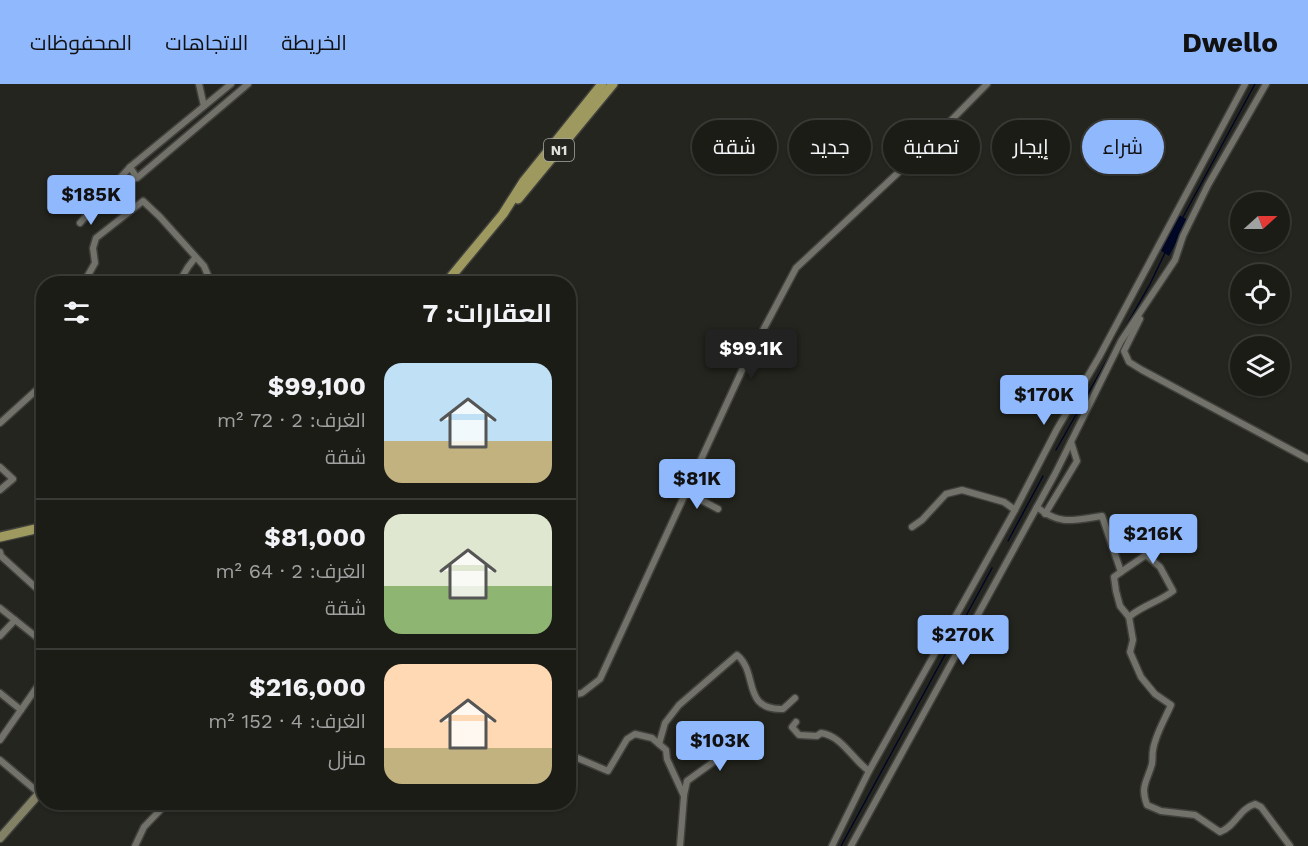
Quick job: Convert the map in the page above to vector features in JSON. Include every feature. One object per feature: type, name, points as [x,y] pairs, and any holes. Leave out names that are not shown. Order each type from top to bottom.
[{"type":"highway","name":"N1","points":[[503,214],[524,181],[602,84]]},
{"type":"highway","name":"N1","points":[[452,276],[503,214],[530,186],[613,84]]},
{"type":"highway","points":[[0,537],[36,529]]},
{"type":"main road","points":[[0,838],[36,797]]},
{"type":"street","points":[[199,84],[204,106]]},
{"type":"street","points":[[80,223],[130,167],[231,84]]},
{"type":"street","points":[[130,167],[137,178],[248,84]]},
{"type":"street","points":[[576,694],[582,693],[600,679],[744,366],[796,268],[916,156],[987,84]]},
{"type":"street","points":[[832,846],[869,771],[1099,357],[1245,84]]},
{"type":"street","points":[[850,846],[1142,311],[1174,260],[1208,185],[1266,84]]},
{"type":"street","points":[[88,276],[95,263],[93,248],[96,238],[143,201],[204,266],[208,276]]},
{"type":"street","points":[[183,276],[195,258]]},
{"type":"street","points":[[1121,351],[1129,362],[1142,370],[1308,459]]},
{"type":"street","points":[[0,423],[36,391]]},
{"type":"street","points":[[1045,514],[1077,461],[1071,441]]},
{"type":"street","points":[[0,467],[13,479],[0,490]]},
{"type":"street","points":[[912,527],[922,520],[946,494],[962,490],[1004,502],[1014,510]]},
{"type":"street","points":[[686,492],[718,509]]},
{"type":"street","points":[[1037,507],[1045,514],[1062,521],[1102,516],[1120,572]]},
{"type":"street","points":[[1179,542],[1159,546],[1114,577],[1120,606],[1129,617],[1133,640],[1130,652],[1141,677],[1155,694],[1171,705],[1156,738],[1153,761],[1143,794],[1148,805],[1161,811],[1195,815],[1220,832],[1235,822],[1243,809],[1256,804],[1262,807],[1290,846]]},
{"type":"street","points":[[0,555],[36,588]]},
{"type":"street","points":[[1129,617],[1140,608],[1162,599],[1173,591],[1160,567],[1146,555]]},
{"type":"street","points":[[0,608],[36,637]]},
{"type":"street","points":[[0,636],[15,620]]},
{"type":"street","points":[[659,744],[665,723],[679,705],[737,655],[744,661],[753,695],[760,704],[770,710],[783,710],[795,698]]},
{"type":"street","points":[[0,740],[36,688]]},
{"type":"street","points":[[0,693],[21,710]]},
{"type":"street","points":[[796,722],[792,727],[799,735],[817,736],[820,733],[832,735],[869,771]]},
{"type":"street","points":[[576,757],[608,771],[627,739],[635,734],[652,738],[666,750],[684,796]]},
{"type":"street","points":[[680,846],[687,781],[744,740]]},
{"type":"street","points":[[0,760],[36,787]]},
{"type":"street","points":[[135,846],[144,826],[160,810]]},
{"type":"water","points":[[1179,215],[1188,220],[1169,256],[1160,250]]},
{"type":"waterway","points":[[1183,217],[1255,84]]},
{"type":"waterway","points":[[1056,450],[1150,284],[1165,253]]},
{"type":"waterway","points":[[1008,541],[1043,476]]},
{"type":"waterway","points":[[841,846],[992,568]]}]
